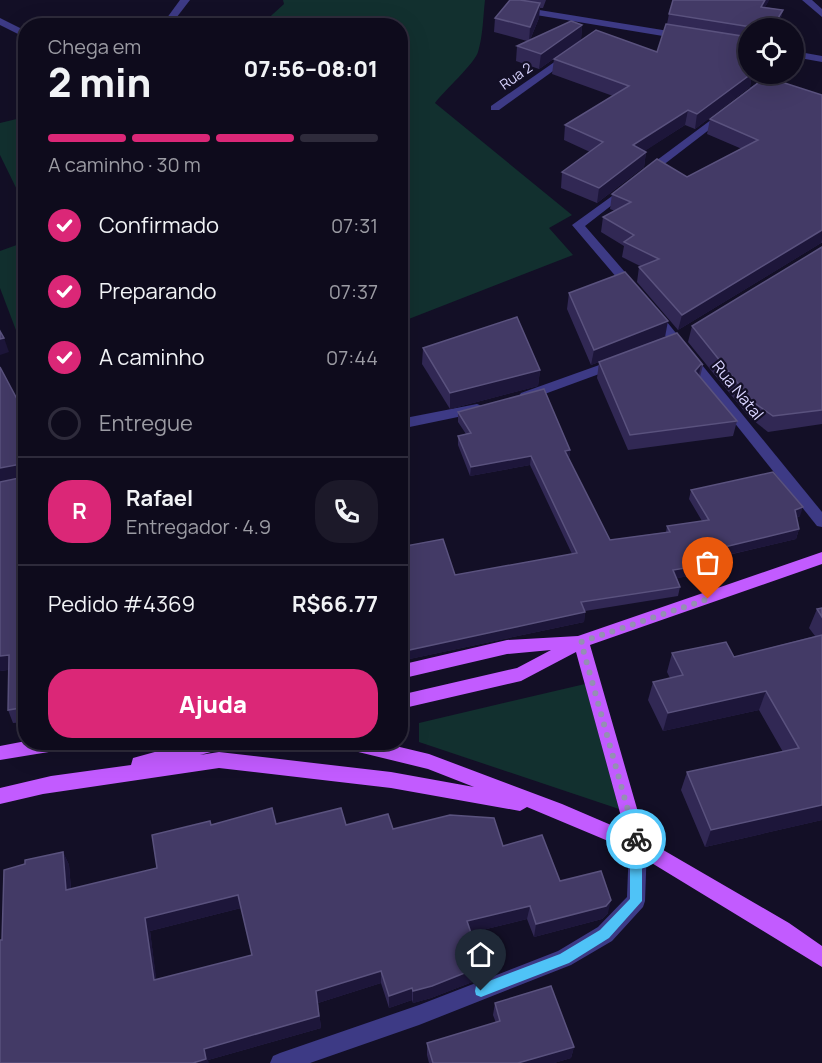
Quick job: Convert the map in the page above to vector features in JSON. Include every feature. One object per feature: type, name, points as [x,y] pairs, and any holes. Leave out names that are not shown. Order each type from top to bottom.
[{"type":"main road","points":[[408,700],[521,674],[581,642],[822,558]]},
{"type":"main road","points":[[408,670],[507,647],[581,642]]},
{"type":"main road","points":[[581,642],[638,845]]},
{"type":"main road","points":[[0,753],[19,750]]},
{"type":"main road","points":[[0,796],[191,750]]},
{"type":"main road","points":[[379,750],[429,762],[556,810],[638,845],[782,930],[822,957]]},
{"type":"main road","points":[[42,786],[219,760],[391,780],[556,810]]},
{"type":"street","points":[[171,18],[185,0]]},
{"type":"street","points":[[807,0],[822,14]]},
{"type":"street","points":[[515,9],[692,38]]},
{"type":"street","points":[[0,21],[18,31]]},
{"type":"street","points":[[594,37],[613,24]]},
{"type":"street","name":"Rua 2","points":[[495,108],[576,50]]},
{"type":"street","points":[[804,58],[822,59]]},
{"type":"street","points":[[748,95],[763,84]]},
{"type":"street","name":"Rua Natal","points":[[730,109],[578,225],[677,340],[822,522]]},
{"type":"street","points":[[514,399],[633,357]]},
{"type":"street","points":[[408,423],[461,414],[493,405]]},
{"type":"street","points":[[280,1063],[419,1015],[564,958],[605,934],[636,901],[638,845]]},
{"type":"green space","points":[[283,0],[485,0],[481,40],[476,57],[435,103],[572,215],[549,228],[573,255],[408,319],[408,18],[269,18],[284,4]]},
{"type":"green space","points":[[18,119],[18,192],[0,155],[0,123]]},
{"type":"green space","points":[[18,245],[18,335],[0,288],[0,251]]},
{"type":"green space","points":[[585,684],[619,809],[419,742],[419,723]]},
{"type":"building","points":[[510,0],[540,3],[530,27],[495,18]]},
{"type":"building","points":[[673,0],[765,0],[761,7],[783,10],[778,18],[738,18],[738,25],[669,14]]},
{"type":"building","points":[[571,21],[582,25],[541,54],[517,46]]},
{"type":"building","points":[[666,24],[738,35],[738,84],[697,114],[688,110],[633,145],[646,152],[599,188],[562,172],[603,142],[565,125],[629,86],[554,59],[596,30],[657,52]]},
{"type":"building","points":[[757,84],[788,84],[822,95],[822,230],[682,315],[639,267],[659,259],[624,242],[634,235],[603,217],[631,202],[612,194],[657,159],[687,177],[758,140],[710,119]]},
{"type":"building","points":[[822,247],[822,410],[773,416],[753,402],[692,326]]},
{"type":"building","points":[[625,272],[668,321],[594,350],[569,293]]},
{"type":"building","points":[[517,317],[540,370],[450,393],[423,348]]},
{"type":"building","points":[[677,333],[703,365],[701,364],[695,371],[737,421],[630,435],[599,362]]},
{"type":"building","points":[[0,367],[18,401],[18,465],[0,468]]},
{"type":"building","points":[[544,389],[570,450],[565,451],[610,540],[670,532],[667,526],[709,520],[691,490],[773,472],[803,507],[795,510],[799,529],[716,549],[722,562],[673,570],[680,587],[581,602],[585,612],[408,650],[408,546],[443,539],[455,575],[577,553],[531,456],[471,467],[458,436],[471,433],[458,412]]},
{"type":"building","points":[[18,478],[18,708],[8,710],[9,655],[0,656],[0,482]]},
{"type":"building","points":[[822,635],[822,805],[711,830],[687,772],[799,748],[766,691],[668,713],[653,682],[683,675],[672,653],[726,642],[734,657]]},
{"type":"building","points":[[272,808],[276,824],[341,808],[346,825],[388,814],[393,829],[450,815],[494,818],[503,846],[542,835],[560,881],[601,871],[611,900],[606,906],[536,924],[530,906],[467,921],[482,966],[432,986],[413,991],[412,988],[389,996],[381,971],[316,991],[319,1016],[204,1049],[206,1059],[193,1063],[0,1063],[0,940],[2,940],[4,870],[25,864],[25,860],[63,852],[66,890],[157,868],[152,835],[210,821],[211,825]],"holes":[[[238,895],[252,955],[154,980],[145,918]]]},
{"type":"building","points":[[551,986],[574,1047],[518,1063],[433,1063],[427,1043],[500,1021],[495,1003]]},
{"type":"way so far","points":[[636,839],[581,642],[708,599]]},
{"type":"route","points":[[481,991],[564,958],[605,934],[636,901],[638,845],[636,839]]}]
